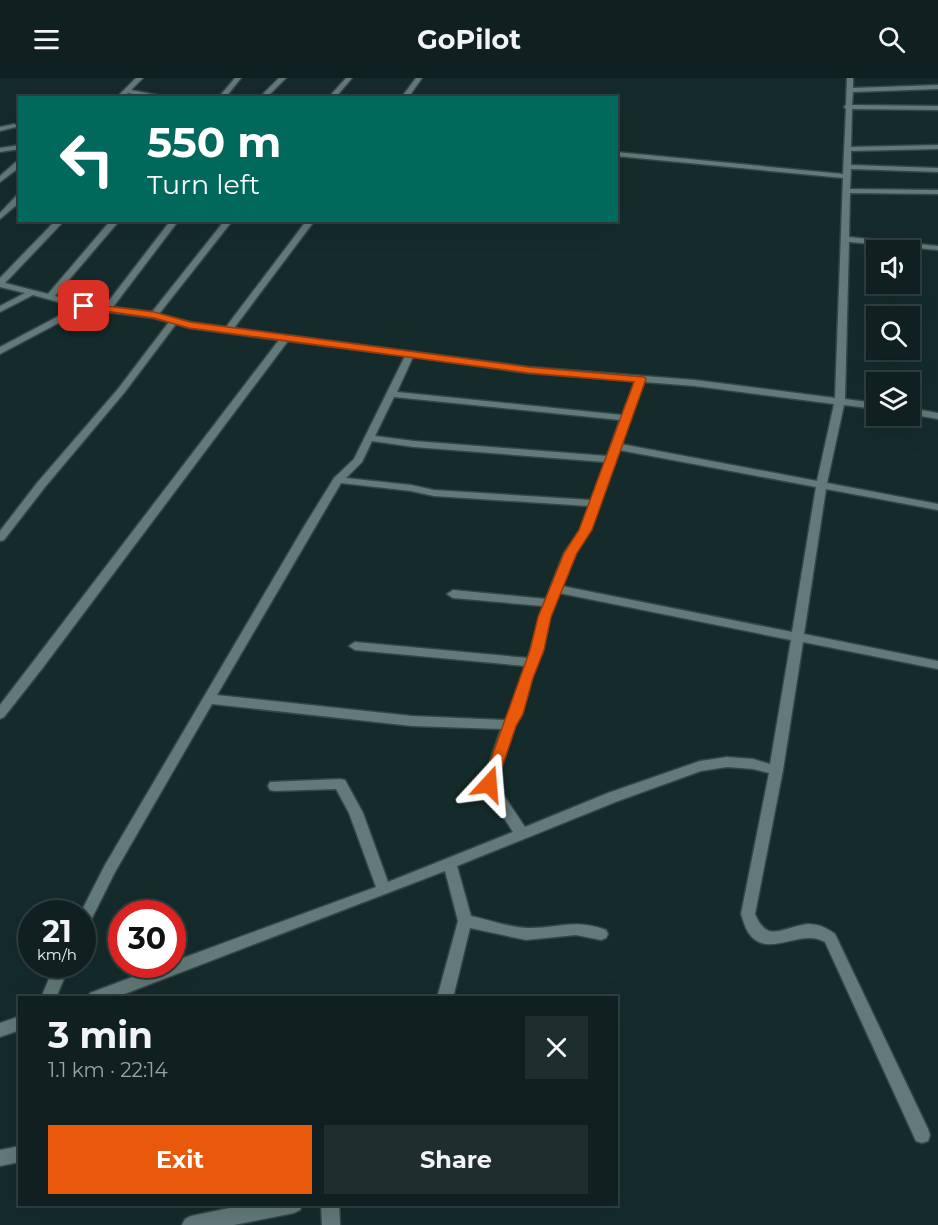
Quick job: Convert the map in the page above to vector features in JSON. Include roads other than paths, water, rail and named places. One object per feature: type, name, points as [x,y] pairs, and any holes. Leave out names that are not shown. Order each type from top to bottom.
[{"type":"street","points":[[120,96],[140,78]]},
{"type":"street","points":[[223,96],[238,78]]},
{"type":"street","points":[[264,96],[283,78]]},
{"type":"street","points":[[333,96],[349,78]]},
{"type":"street","points":[[406,96],[419,78]]},
{"type":"street","points":[[850,78],[840,400],[822,484],[776,770],[748,914],[751,925],[758,934],[768,938],[813,929],[824,931],[830,938],[922,1135]]},
{"type":"street","points":[[849,90],[938,87]]},
{"type":"street","points":[[125,91],[156,96]]},
{"type":"street","points":[[848,107],[938,108]]},
{"type":"street","points":[[0,129],[14,126]]},
{"type":"street","points":[[0,150],[18,147]]},
{"type":"street","points":[[847,149],[938,147]]},
{"type":"street","points":[[618,154],[846,172],[938,170]]},
{"type":"street","points":[[0,180],[18,165]]},
{"type":"street","points":[[846,192],[938,192]]},
{"type":"street","points":[[0,217],[18,199]]},
{"type":"street","points":[[59,222],[0,283],[84,306],[154,315],[173,322],[528,370],[640,379],[866,404]]},
{"type":"street","points":[[50,297],[114,222]]},
{"type":"street","points":[[107,309],[174,222]]},
{"type":"street","points":[[154,315],[227,222]]},
{"type":"street","points":[[229,329],[309,222]]},
{"type":"street","points":[[844,239],[938,248]]},
{"type":"street","points":[[0,309],[32,293]]},
{"type":"street","points":[[0,351],[84,306]]},
{"type":"street","points":[[0,538],[41,485],[121,391],[173,322]]},
{"type":"street","points":[[0,714],[74,620],[210,435],[286,337]]},
{"type":"street","points":[[94,900],[250,627],[338,480],[358,460],[410,355]]},
{"type":"street","points":[[521,833],[489,784],[509,725],[516,714],[531,662],[537,650],[544,617],[570,553],[585,530],[596,503],[640,379]]},
{"type":"street","points":[[391,394],[626,418]]},
{"type":"street","points":[[920,413],[938,416]]},
{"type":"street","points":[[369,438],[414,444],[611,459]]},
{"type":"street","points":[[616,446],[938,507]]},
{"type":"street","points":[[338,480],[411,488],[434,493],[596,503]]},
{"type":"street","points":[[557,589],[798,639],[938,665]]},
{"type":"street","points":[[453,594],[550,603]]},
{"type":"street","points":[[355,646],[531,662]]},
{"type":"street","points":[[209,699],[390,719],[509,725]]},
{"type":"street","points":[[100,996],[450,865],[521,833],[700,766],[727,762],[753,764],[776,770]]},
{"type":"street","points":[[275,786],[340,784],[356,813],[384,890]]},
{"type":"street","points":[[446,996],[465,921],[450,865]]},
{"type":"street","points":[[465,921],[526,934],[576,929],[601,934]]},
{"type":"street","points":[[49,996],[57,978]]},
{"type":"street","points":[[0,1030],[18,1024]]},
{"type":"street","points":[[0,1158],[18,1154]]},
{"type":"street","points":[[191,1225],[284,1206]]},
{"type":"street","points":[[330,1206],[332,1225]]}]
